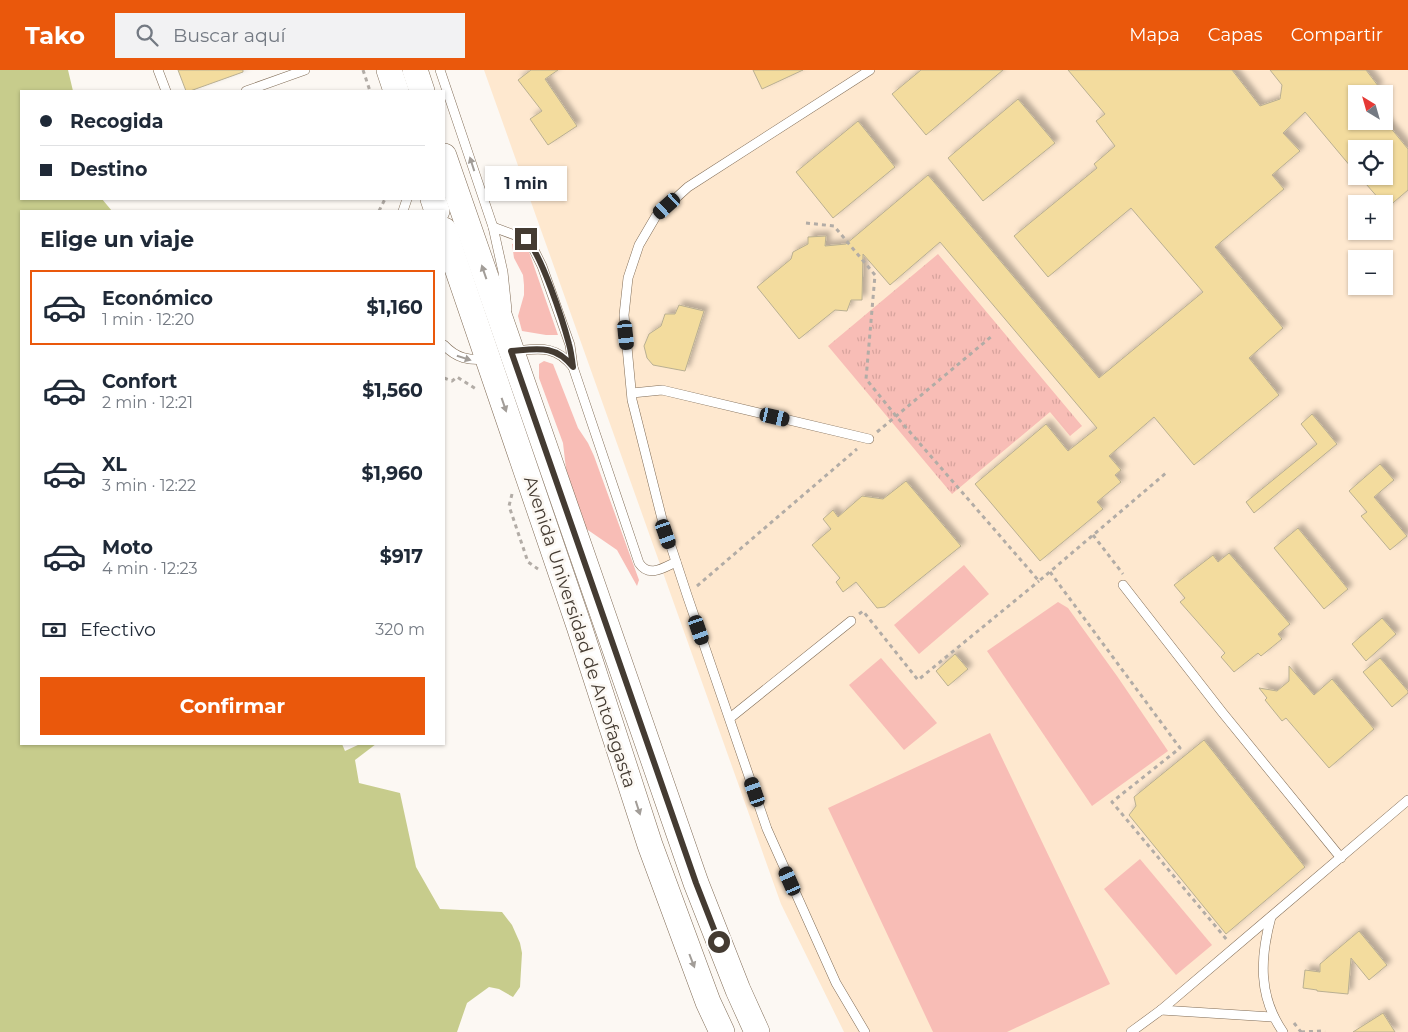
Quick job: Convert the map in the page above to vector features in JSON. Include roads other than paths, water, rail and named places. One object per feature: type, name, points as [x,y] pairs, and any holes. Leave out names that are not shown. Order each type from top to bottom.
[{"type":"main road","points":[[389,70],[396,90]]},
{"type":"main road","points":[[415,70],[422,90]]},
{"type":"main road","name":"Avenida Universidad de Antofagasta","points":[[445,160],[499,355],[579,626],[650,845],[677,922],[720,1029]]},
{"type":"main road","name":"Avenida Universidad de Antofagasta","points":[[445,232],[499,355],[696,883],[738,990],[757,1032]]},
{"type":"lane","points":[[158,70],[166,90]]},
{"type":"lane","points":[[249,90],[305,70]]},
{"type":"lane","points":[[440,70],[493,227],[503,272],[499,355]]},
{"type":"lane","points":[[865,1032],[836,983],[767,829],[687,595],[662,519],[632,393],[624,315],[628,278],[639,245],[656,216],[688,187],[870,70]]},
{"type":"lane","points":[[493,227],[526,239],[531,244],[542,266],[570,345],[573,367],[639,563],[646,570],[657,571],[676,562]]},
{"type":"lane","points":[[445,346],[464,359],[471,360],[549,350],[562,355],[573,367]]},
{"type":"lane","points":[[632,393],[662,390],[869,439]]},
{"type":"lane","points":[[1123,585],[1222,712],[1341,858]]},
{"type":"lane","points":[[730,718],[851,621]]},
{"type":"lane","points":[[1131,1032],[1162,1010],[1408,800]]},
{"type":"lane","points":[[1271,917],[1262,962],[1264,988],[1272,1017],[1282,1032]]},
{"type":"lane","points":[[1162,1010],[1272,1017]]}]
